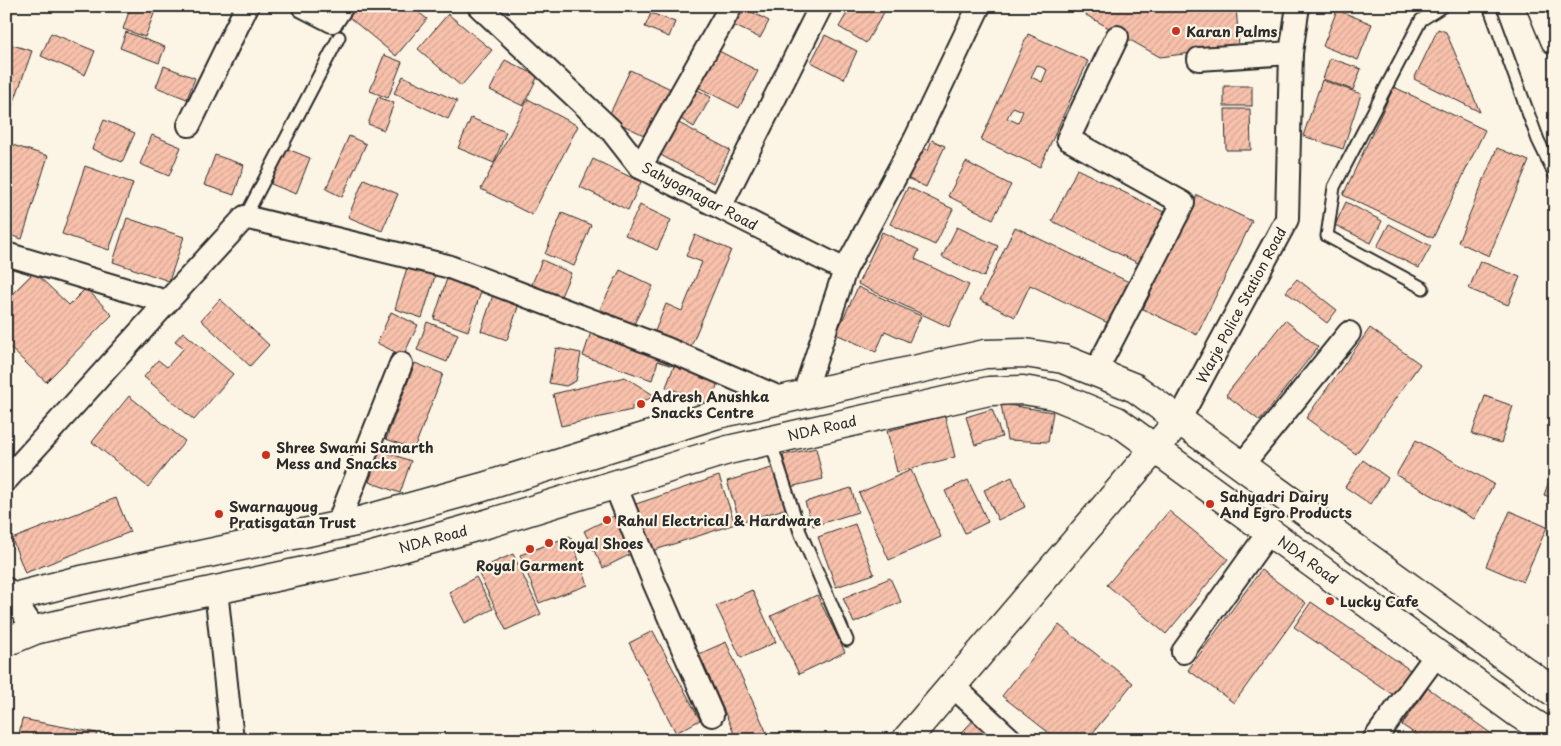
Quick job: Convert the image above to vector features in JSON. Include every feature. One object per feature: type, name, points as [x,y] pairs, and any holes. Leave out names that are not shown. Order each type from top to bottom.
[{"type":"main road","points":[[1540,6],[1555,40]]},
{"type":"main road","points":[[9,597],[337,526],[483,487],[718,414],[985,354],[1025,353],[1063,359],[1135,388],[1555,693]]},
{"type":"main road","name":"NDA Road","points":[[6,642],[35,630],[81,619],[369,557],[493,522],[728,450],[989,391],[1023,390],[1054,395],[1117,420],[1519,714],[1555,737]]},
{"type":"main road","points":[[793,396],[805,432]]},
{"type":"main road","points":[[906,740],[1179,420]]},
{"type":"street","points":[[189,125],[247,6]]},
{"type":"street","points":[[304,6],[332,21],[342,6]]},
{"type":"street","name":"Sahyognagar Road","points":[[479,6],[611,130],[640,167],[845,270]]},
{"type":"street","points":[[640,167],[731,6]]},
{"type":"street","points":[[720,207],[820,6]]},
{"type":"street","points":[[6,480],[245,217],[447,266],[793,396],[845,270],[916,138],[979,6]]},
{"type":"street","name":"Warje Police Station Road","points":[[1179,420],[1287,219],[1291,53],[1298,6]]},
{"type":"street","points":[[1096,371],[1183,203],[1068,139],[1117,37]]},
{"type":"street","points":[[1199,59],[1291,53]]},
{"type":"street","points":[[6,254],[167,302]]},
{"type":"street","points":[[1242,465],[1350,333]]},
{"type":"street","points":[[337,526],[401,364]]},
{"type":"street","points":[[615,485],[654,582],[712,715]]},
{"type":"street","points":[[1183,652],[1269,532]]},
{"type":"street","points":[[216,590],[232,740]]},
{"type":"street","points":[[9,597],[35,630]]},
{"type":"street","points":[[1374,740],[1437,654]]},
{"type":"street","points":[[952,685],[1011,740]]},
{"type":"lane","points":[[1422,288],[1327,236],[1334,187],[1421,20],[1443,6]]},
{"type":"lane","points":[[1489,6],[1538,140],[1555,175]]},
{"type":"lane","points":[[245,217],[339,37]]},
{"type":"lane","points":[[770,440],[800,532],[847,640]]},
{"type":"building","points":[[131,6],[157,6],[145,37],[123,29]]},
{"type":"building","points":[[351,6],[411,6],[427,19],[396,56],[345,14]]},
{"type":"building","points":[[740,6],[769,21],[760,38],[729,23]]},
{"type":"building","points":[[768,6],[783,6],[781,12]]},
{"type":"building","points":[[851,6],[881,6],[886,9],[866,43],[839,27]]},
{"type":"building","name":"Karan Palms","points":[[1090,6],[1236,6],[1239,47],[1160,57],[1086,15]]},
{"type":"building","points":[[1337,10],[1372,24],[1358,60],[1323,46]]},
{"type":"building","points":[[651,13],[675,22],[669,37],[645,27]]},
{"type":"building","points":[[448,14],[492,50],[461,86],[418,49]]},
{"type":"building","points":[[1438,29],[1446,32],[1480,112],[1414,79]]},
{"type":"building","points":[[126,32],[165,47],[159,63],[120,48]]},
{"type":"building","points":[[51,33],[95,51],[85,75],[41,56]]},
{"type":"building","points":[[1028,34],[1088,61],[1040,167],[981,140]],"holes":[[[1037,65],[1047,70],[1042,82],[1031,77]],[[1013,107],[1023,111],[1018,123],[1007,118]]]},
{"type":"building","points":[[825,35],[857,51],[844,79],[811,62]]},
{"type":"building","points":[[6,43],[32,51],[8,119],[6,118]]},
{"type":"building","points":[[713,48],[758,71],[739,108],[694,85]]},
{"type":"building","points":[[384,55],[402,62],[388,98],[370,91]]},
{"type":"building","points":[[1330,58],[1361,69],[1353,90],[1323,79]]},
{"type":"building","points":[[505,60],[538,76],[523,106],[490,90]]},
{"type":"building","points":[[164,66],[195,78],[187,99],[156,87]]},
{"type":"building","points":[[630,70],[671,89],[648,137],[608,118]]},
{"type":"building","points":[[403,76],[457,101],[448,119],[394,93]]},
{"type":"building","points":[[1322,80],[1361,94],[1343,149],[1303,136]]},
{"type":"building","points":[[1224,86],[1252,86],[1252,106],[1224,106]]},
{"type":"building","points":[[692,87],[711,97],[694,127],[676,116]]},
{"type":"building","points":[[1394,87],[1485,130],[1433,238],[1343,195]]},
{"type":"building","points":[[378,97],[394,103],[384,130],[368,124]]},
{"type":"building","points":[[528,99],[578,126],[532,215],[481,189]]},
{"type":"building","points":[[1225,109],[1250,109],[1251,150],[1226,150]]},
{"type":"building","points":[[471,118],[506,132],[494,163],[458,148]]},
{"type":"building","points":[[104,120],[135,133],[122,162],[92,149]]},
{"type":"building","points":[[673,120],[730,150],[713,183],[655,152]]},
{"type":"building","points":[[152,135],[181,147],[169,176],[140,164]]},
{"type":"building","points":[[349,136],[366,144],[342,197],[326,189]]},
{"type":"building","points":[[932,140],[945,146],[926,187],[905,177],[920,147],[928,150]]},
{"type":"building","points":[[6,143],[48,156],[22,239],[6,234]]},
{"type":"building","points":[[285,148],[310,158],[296,194],[271,184]]},
{"type":"building","points":[[1497,148],[1529,161],[1489,256],[1458,242]]},
{"type":"building","points":[[215,155],[244,165],[234,195],[204,185]]},
{"type":"building","points":[[593,159],[641,182],[628,210],[580,187]]},
{"type":"building","points":[[966,162],[1011,185],[993,219],[948,196]]},
{"type":"building","points":[[85,166],[133,183],[109,250],[62,234]]},
{"type":"building","points":[[1077,169],[1168,214],[1142,265],[1052,221]]},
{"type":"building","points":[[364,179],[398,194],[382,231],[348,217]]},
{"type":"building","points":[[908,187],[953,209],[935,245],[890,224]]},
{"type":"building","points":[[1197,195],[1252,221],[1197,335],[1143,309]]},
{"type":"building","points":[[1346,202],[1382,221],[1371,243],[1335,225]]},
{"type":"building","points":[[640,205],[671,220],[657,250],[625,235]]},
{"type":"building","points":[[562,213],[591,225],[574,266],[545,254]]},
{"type":"building","points":[[127,218],[184,237],[169,281],[113,262]]},
{"type":"building","points":[[1389,224],[1431,246],[1419,268],[1377,247]]},
{"type":"building","points":[[957,227],[998,246],[984,277],[942,257]]},
{"type":"building","points":[[1015,227],[1131,283],[1112,325],[1030,285],[1015,317],[980,300]]},
{"type":"building","points":[[882,232],[919,250],[915,259],[969,285],[949,327],[858,284]]},
{"type":"building","points":[[695,235],[731,250],[689,351],[653,336],[666,304],[682,311],[702,262],[686,256]]},
{"type":"building","points":[[542,260],[571,273],[558,303],[529,291]]},
{"type":"building","points":[[1480,261],[1520,277],[1508,305],[1469,289]]},
{"type":"building","points":[[408,264],[436,273],[422,318],[395,309]]},
{"type":"building","points":[[620,270],[653,286],[633,326],[600,309]]},
{"type":"building","points":[[34,272],[69,305],[86,288],[112,315],[46,382],[6,344],[6,300]]},
{"type":"building","points":[[449,272],[484,283],[468,331],[434,319]]},
{"type":"building","points":[[1297,279],[1337,310],[1327,323],[1286,292]]},
{"type":"building","points":[[858,287],[921,316],[909,342],[885,331],[876,352],[836,334]]},
{"type":"building","points":[[495,289],[521,298],[507,340],[481,331]]},
{"type":"building","points":[[220,299],[269,345],[250,366],[201,320]]},
{"type":"building","points":[[391,312],[418,325],[403,356],[377,343]]},
{"type":"building","points":[[1285,320],[1318,347],[1260,421],[1226,395]]},
{"type":"building","points":[[427,322],[458,334],[447,362],[417,350]]},
{"type":"building","points":[[593,326],[676,355],[672,366],[658,361],[652,380],[583,356]]},
{"type":"building","points":[[1370,328],[1420,364],[1356,454],[1306,418]]},
{"type":"building","points":[[183,332],[233,374],[194,420],[144,377],[158,360],[167,367],[184,348],[175,341]]},
{"type":"building","points":[[556,348],[581,353],[576,381],[566,386],[549,383]]},
{"type":"building","points":[[685,361],[721,375],[710,404],[666,387],[674,366],[682,370]]},
{"type":"building","points":[[415,363],[443,374],[414,449],[386,439]]},
{"type":"building","points":[[625,377],[655,396],[632,406],[632,410],[561,426],[553,394]]},
{"type":"building","points":[[129,396],[185,441],[148,487],[92,442]]},
{"type":"building","points":[[1485,396],[1513,406],[1501,443],[1472,434]]},
{"type":"building","points":[[1001,404],[1053,412],[1048,442],[1007,440]]},
{"type":"building","points":[[992,409],[1002,437],[975,445],[966,417]]},
{"type":"building","points":[[945,416],[955,457],[897,472],[887,431]]},
{"type":"building","points":[[1416,440],[1494,484],[1474,519],[1396,475]]},
{"type":"building","points":[[816,448],[823,479],[790,487],[783,455]]},
{"type":"building","points":[[380,450],[411,461],[400,493],[369,482]]},
{"type":"building","points":[[1363,460],[1388,478],[1370,504],[1345,487]]},
{"type":"building","points":[[1555,465],[1555,499],[1544,495]]},
{"type":"building","points":[[775,467],[788,508],[740,522],[727,481]]},
{"type":"building","points":[[911,470],[941,537],[889,560],[859,493]]},
{"type":"building","points":[[719,476],[735,524],[649,552],[633,505]]},
{"type":"building","points":[[1012,477],[1025,507],[998,520],[984,490]]},
{"type":"building","points":[[968,480],[988,522],[965,533],[945,491]]},
{"type":"building","points":[[851,488],[858,512],[813,526],[805,502]]},
{"type":"building","points":[[116,498],[130,532],[25,573],[12,539]]},
{"type":"building","points":[[1169,511],[1228,559],[1166,634],[1107,585]]},
{"type":"building","points":[[1510,511],[1547,527],[1523,582],[1486,566]]},
{"type":"building","points":[[618,514],[637,551],[603,568],[584,531]]},
{"type":"building","points":[[855,524],[874,574],[836,587],[818,537]]},
{"type":"building","points":[[570,536],[588,585],[539,603],[520,555]]},
{"type":"building","points":[[513,554],[541,614],[506,630],[477,570]]},
{"type":"building","points":[[1261,570],[1306,603],[1234,703],[1188,670]]},
{"type":"building","points":[[476,577],[493,609],[465,623],[449,592]]},
{"type":"building","points":[[890,578],[901,602],[854,623],[843,598]]},
{"type":"building","points":[[752,590],[776,642],[741,658],[716,606]]},
{"type":"building","points":[[817,595],[845,652],[799,674],[771,616]]},
{"type":"building","points":[[1311,602],[1419,676],[1402,701],[1294,627]]},
{"type":"building","points":[[1059,625],[1133,683],[1087,740],[1058,740],[1002,696]]},
{"type":"building","points":[[653,631],[700,720],[676,733],[629,643]]},
{"type":"building","points":[[726,642],[770,740],[737,740],[699,654]]},
{"type":"building","points":[[1428,688],[1500,740],[1424,740],[1402,725]]},
{"type":"building","points":[[978,715],[1005,740],[955,740]]},
{"type":"building","points":[[22,719],[97,733],[95,740],[18,740]]},
{"type":"place","name":"Karan Palms","points":[[1176,31]]},
{"type":"place","name":"Adresh Anushka Snacks Centre","points":[[641,404]]},
{"type":"place","name":"Shree Swami Samarth Mess and Snacks","points":[[266,455]]},
{"type":"place","name":"Sahyadri Dairy And Egro Products","points":[[1210,504]]},
{"type":"place","name":"Swarnayoug Pratisgatan Trust","points":[[219,514]]},
{"type":"place","name":"Rahul Electrical & Hardware","points":[[607,520]]},
{"type":"place","name":"Royal Shoes","points":[[549,543]]},
{"type":"place","name":"Royal Garment","points":[[530,549]]},
{"type":"place","name":"Lucky Cafe","points":[[1330,601]]}]
